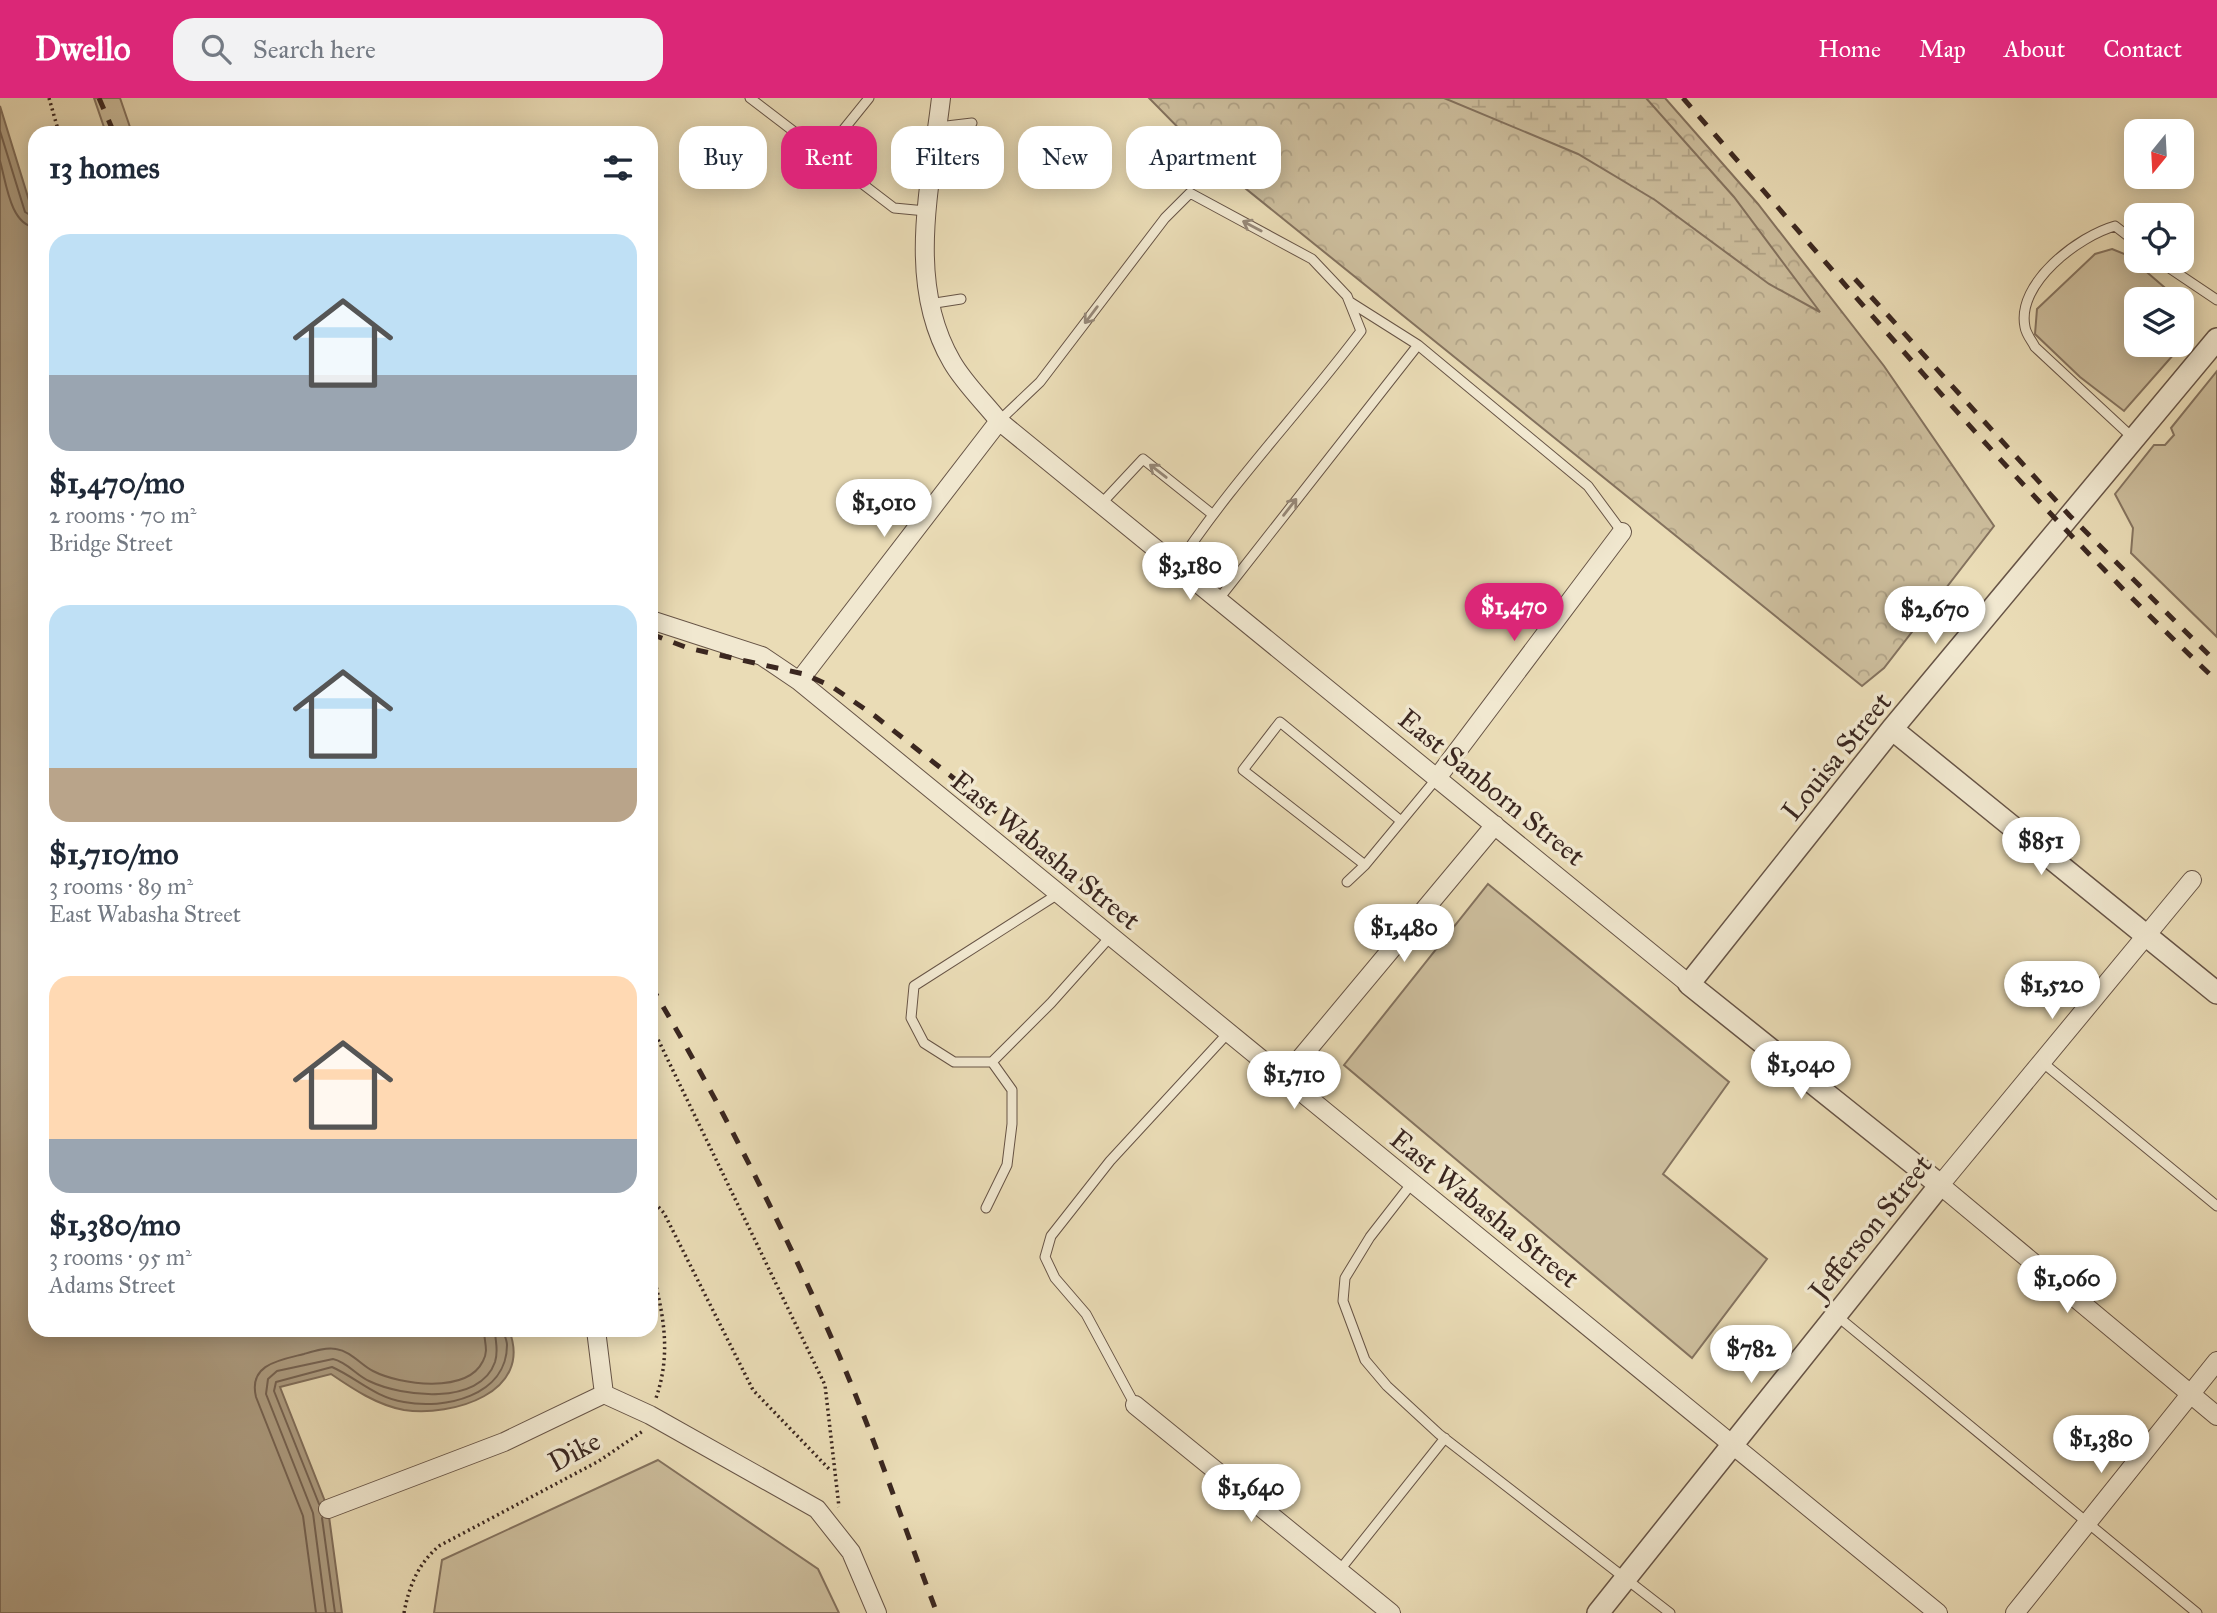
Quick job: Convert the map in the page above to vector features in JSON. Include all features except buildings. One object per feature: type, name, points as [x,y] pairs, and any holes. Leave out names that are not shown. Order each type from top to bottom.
[{"type":"street","name":"East Sanborn Street","points":[[938,126],[941,98]]},
{"type":"street","name":"East Sanborn Street","points":[[929,189],[926,211],[927,305],[952,363],[999,421],[1689,984],[1940,1185],[2217,1416]]},
{"type":"street","name":"Louisa Street","points":[[1689,984],[1892,729],[2217,339]]},
{"type":"street","points":[[799,681],[999,421]]},
{"type":"street","points":[[1437,778],[1622,532]]},
{"type":"street","name":"East Wabasha Street","points":[[658,622],[762,656],[799,681],[1938,1613]]},
{"type":"street","points":[[1892,729],[2217,993]]},
{"type":"street","points":[[1284,1078],[1494,825]]},
{"type":"street","name":"Jefferson Street","points":[[1598,1613],[1835,1314],[2192,880]]},
{"type":"street","points":[[597,1337],[604,1394]]},
{"type":"street","points":[[2015,1613],[2217,1362]]},
{"type":"street","points":[[604,1394],[650,1415],[817,1509],[846,1547],[877,1613]]},
{"type":"street","points":[[328,1509],[504,1442],[604,1394]]},
{"type":"street","points":[[1135,1405],[1391,1613]]},
{"type":"lane","points":[[750,98],[786,126]]},
{"type":"lane","points":[[846,126],[869,98]]},
{"type":"lane","points":[[946,126],[972,123]]},
{"type":"lane","points":[[869,189],[894,208],[926,211]]},
{"type":"lane","points":[[999,421],[1040,382],[1165,218],[1190,193],[1312,259],[1349,302],[1418,345],[1588,486],[1622,532]]},
{"type":"lane","points":[[2124,233],[2115,226],[2093,232],[2056,260],[2027,300],[2025,328],[2035,347],[2134,439]]},
{"type":"lane","points":[[2177,273],[2217,300]]},
{"type":"lane","points":[[927,305],[961,299]]},
{"type":"lane","points":[[1177,566],[1212,514],[1238,487],[1361,331],[1349,302]]},
{"type":"lane","points":[[1218,600],[1418,345]]},
{"type":"lane","points":[[1101,504],[1143,460],[1212,514]]},
{"type":"lane","points":[[1365,865],[1243,770],[1280,722],[1401,821]]},
{"type":"lane","points":[[1347,882],[1365,865],[1437,778]]},
{"type":"lane","points":[[1058,894],[914,986],[911,1018],[924,1043],[954,1062],[992,1062],[1051,1003],[1110,937]]},
{"type":"lane","points":[[1135,1405],[1086,1314],[1055,1278],[1045,1257],[1051,1236],[1110,1161],[1228,1033]]},
{"type":"lane","points":[[986,1208],[1007,1165],[1012,1124],[1012,1090],[992,1062]]},
{"type":"lane","points":[[2042,1062],[2217,1206]]},
{"type":"lane","points":[[1412,1183],[1370,1237],[1345,1278],[1343,1301],[1366,1360],[1387,1386],[1445,1438],[1670,1613]]},
{"type":"lane","points":[[1835,1314],[2197,1613]]},
{"type":"lane","points":[[1339,1571],[1445,1438]]},
{"type":"path","points":[[49,98],[57,126]]},
{"type":"path","points":[[658,1039],[825,1385],[832,1472],[846,1547]]},
{"type":"path","points":[[658,1207],[664,1213],[753,1390],[832,1472]]},
{"type":"path","name":"Dike","points":[[404,1613],[413,1581],[424,1559],[439,1546],[633,1440],[645,1429],[665,1366],[666,1324],[658,1293]]},
{"type":"green space","points":[[94,98],[120,98],[130,126],[104,126]]},
{"type":"green space","points":[[1149,98],[1665,98],[1758,204],[1884,366],[1994,526],[1884,668],[1862,686],[1246,189],[1281,189],[1281,126],[1177,126]]},
{"type":"green space","points":[[1444,98],[1646,98],[1734,197],[1820,312],[1769,284],[1655,200],[1578,154]]},
{"type":"green space","points":[[2112,249],[2124,254],[2124,273],[2148,273],[2164,287],[2124,287],[2124,357],[2171,357],[2124,411],[2080,377],[2035,334],[2037,309],[2095,254]]},
{"type":"green space","points":[[2217,371],[2217,637],[2131,553],[2133,528],[2115,494],[2154,445],[2165,445],[2174,435],[2171,428]]},
{"type":"green space","points":[[1488,884],[1729,1082],[1663,1174],[1767,1259],[1692,1358],[1344,1065]]},
{"type":"green space","points":[[658,1460],[818,1569],[839,1613],[434,1613],[442,1560]]},
{"type":"water","points":[[0,106],[28,197],[28,1337],[511,1337],[514,1352],[510,1370],[499,1385],[484,1396],[444,1409],[423,1411],[394,1408],[357,1391],[331,1374],[280,1387],[328,1509],[342,1613],[0,1613]]},
{"type":"railway","points":[[99,98],[111,126]]},
{"type":"railway","points":[[1683,98],[1877,322],[2009,469],[2146,612],[2217,681]]},
{"type":"railway","points":[[1855,279],[2070,516],[2217,663]]},
{"type":"railway","points":[[658,637],[688,648],[804,674],[831,686],[875,716],[1104,897]]},
{"type":"railway","points":[[658,998],[727,1121],[818,1308],[865,1419],[937,1613]]}]
